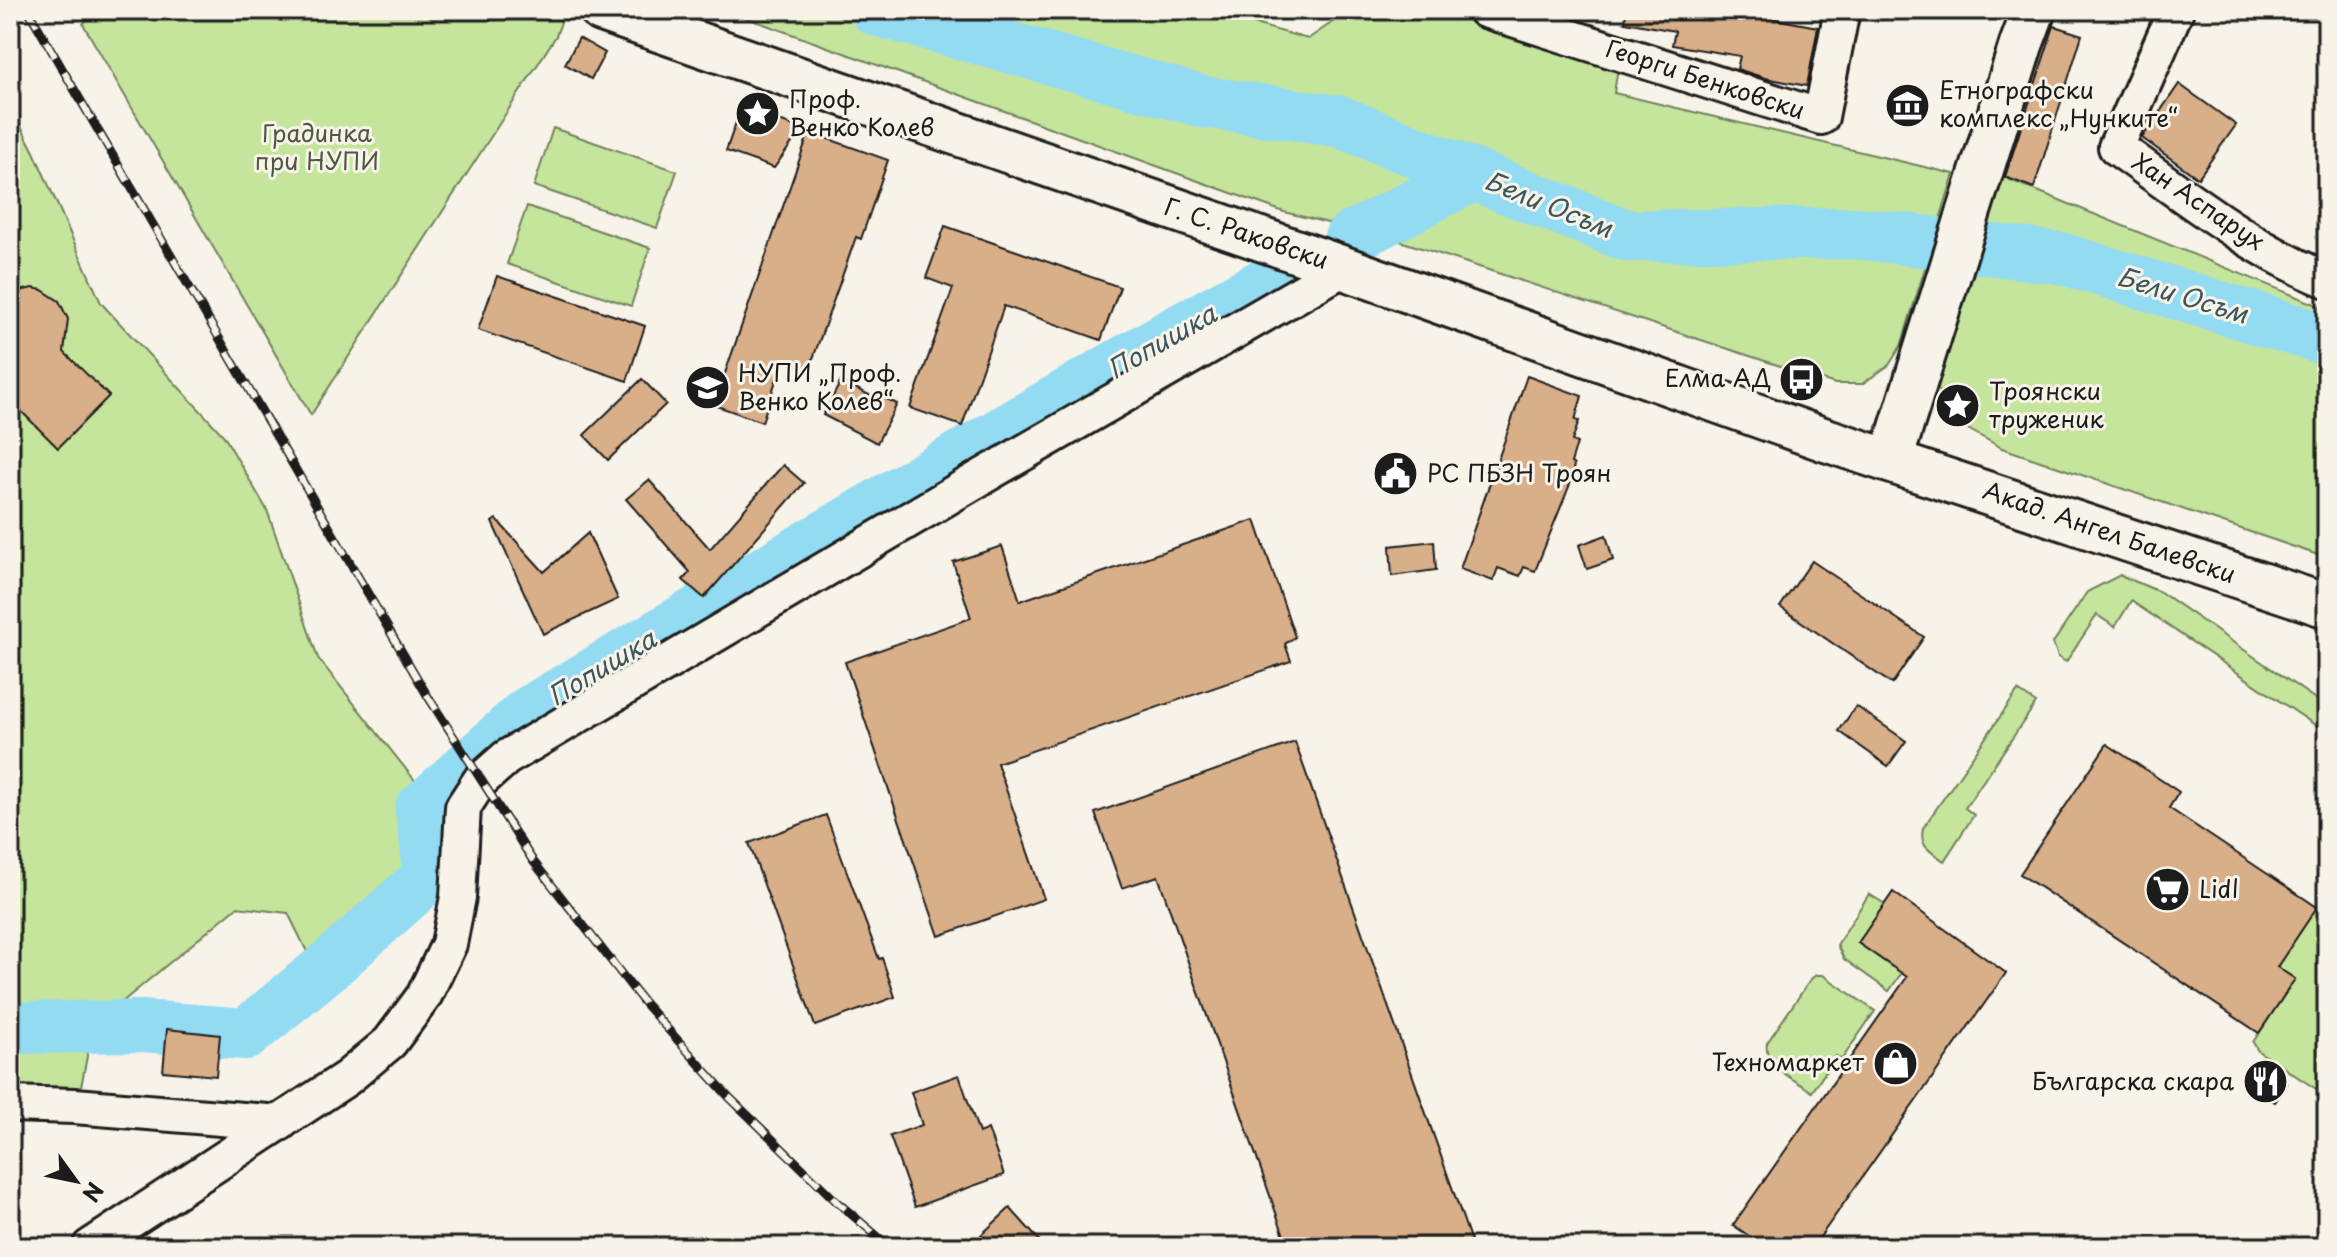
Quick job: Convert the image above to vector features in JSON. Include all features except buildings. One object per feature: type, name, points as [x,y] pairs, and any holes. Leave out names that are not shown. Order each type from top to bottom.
[{"type":"street","name":"Г. С. Раковски","points":[[601,10],[1891,460]]},
{"type":"street","name":"Георги Бенковски","points":[[1485,10],[1821,117],[1842,10]]},
{"type":"street","points":[[1891,460],[2034,10]]},
{"type":"street","name":"Хан Аспарух","points":[[2176,10],[2116,147],[2204,210],[2292,263],[2327,280]]},
{"type":"street","points":[[90,1247],[280,1123],[369,1061],[390,1042],[424,996],[449,944],[458,897],[463,807],[480,781],[506,758],[968,485],[1344,268]]},
{"type":"street","name":"Акад. Ангел Балевски","points":[[1891,460],[2327,606]]},
{"type":"street","points":[[10,1104],[280,1123]]},
{"type":"green space","name":"Градинка при НУПИ","points":[[96,10],[556,10],[561,22],[556,36],[311,415],[83,24]]},
{"type":"green space","points":[[725,10],[1205,10],[1308,39],[1350,10],[1482,10],[1620,55],[1614,93],[1954,174],[1901,346],[1889,365],[1862,384],[1835,384],[1400,241],[1284,212]]},
{"type":"green space","points":[[10,105],[101,303],[224,436],[267,510],[318,658],[443,816],[425,843],[404,890],[313,964],[288,913],[237,907],[93,1026],[80,1092],[10,1093]]},
{"type":"green space","points":[[553,128],[677,171],[657,228],[534,186]]},
{"type":"green space","points":[[2003,177],[2327,309],[2327,558],[2002,448],[1966,428],[1965,417],[1970,403],[1936,390]]},
{"type":"green space","points":[[527,206],[650,248],[631,306],[507,264]]},
{"type":"green space","points":[[1267,273],[1278,276],[1283,286],[523,747],[507,716],[1166,318]]},
{"type":"green space","points":[[2120,575],[2160,592],[2327,707],[2327,733],[2131,601],[2115,627],[2097,615],[2066,662],[2058,657],[2053,643],[2087,592]]},
{"type":"green space","points":[[2018,691],[2036,703],[1965,808],[1974,815],[1944,861],[1924,844],[1923,828]]},
{"type":"green space","points":[[1869,894],[1885,904],[1858,943],[1892,967],[1933,928],[1889,991],[1844,959],[1837,945]]},
{"type":"green space","points":[[2316,908],[2327,915],[2327,1073],[2316,1089],[2258,1051],[2253,1042],[2295,979],[2277,967]]},
{"type":"green space","points":[[1816,975],[1823,975],[1875,1011],[1842,1059],[1836,1056],[1812,1092],[1775,1066],[1767,1051],[1767,1043]]},
{"type":"waterway","name":"Бели Осъм","points":[[876,10],[1204,102],[1338,121],[1628,236],[1855,233],[2060,258],[2327,340]]},
{"type":"waterway","name":"Попишка","points":[[1350,238],[1474,175]]},
{"type":"waterway","name":"Попишка","points":[[10,1028],[142,1026],[246,1034],[331,964],[427,878],[421,809],[527,713],[901,491],[1273,279]]},
{"type":"railway","points":[[28,10],[427,695],[533,861],[645,1004],[729,1097],[837,1202],[890,1247]]},
{"type":"place","name":"Етнографски комплекс „Нунките“","points":[[1908,105]]},
{"type":"place","name":"Проф. Венко Колев","points":[[758,114]]},
{"type":"place","name":"Елма АД","points":[[1802,379]]},
{"type":"place","name":"НУПИ „Проф. Венко Колев“","points":[[707,388]]},
{"type":"place","name":"Троянски труженик","points":[[1958,406]]},
{"type":"place","name":"РС ПБЗН Троян","points":[[1396,474]]},
{"type":"place","name":"Lidl","points":[[2168,890]]},
{"type":"place","name":"Техномаркет","points":[[1895,1063]]},
{"type":"place","name":"Българска скара","points":[[2265,1082]]}]
